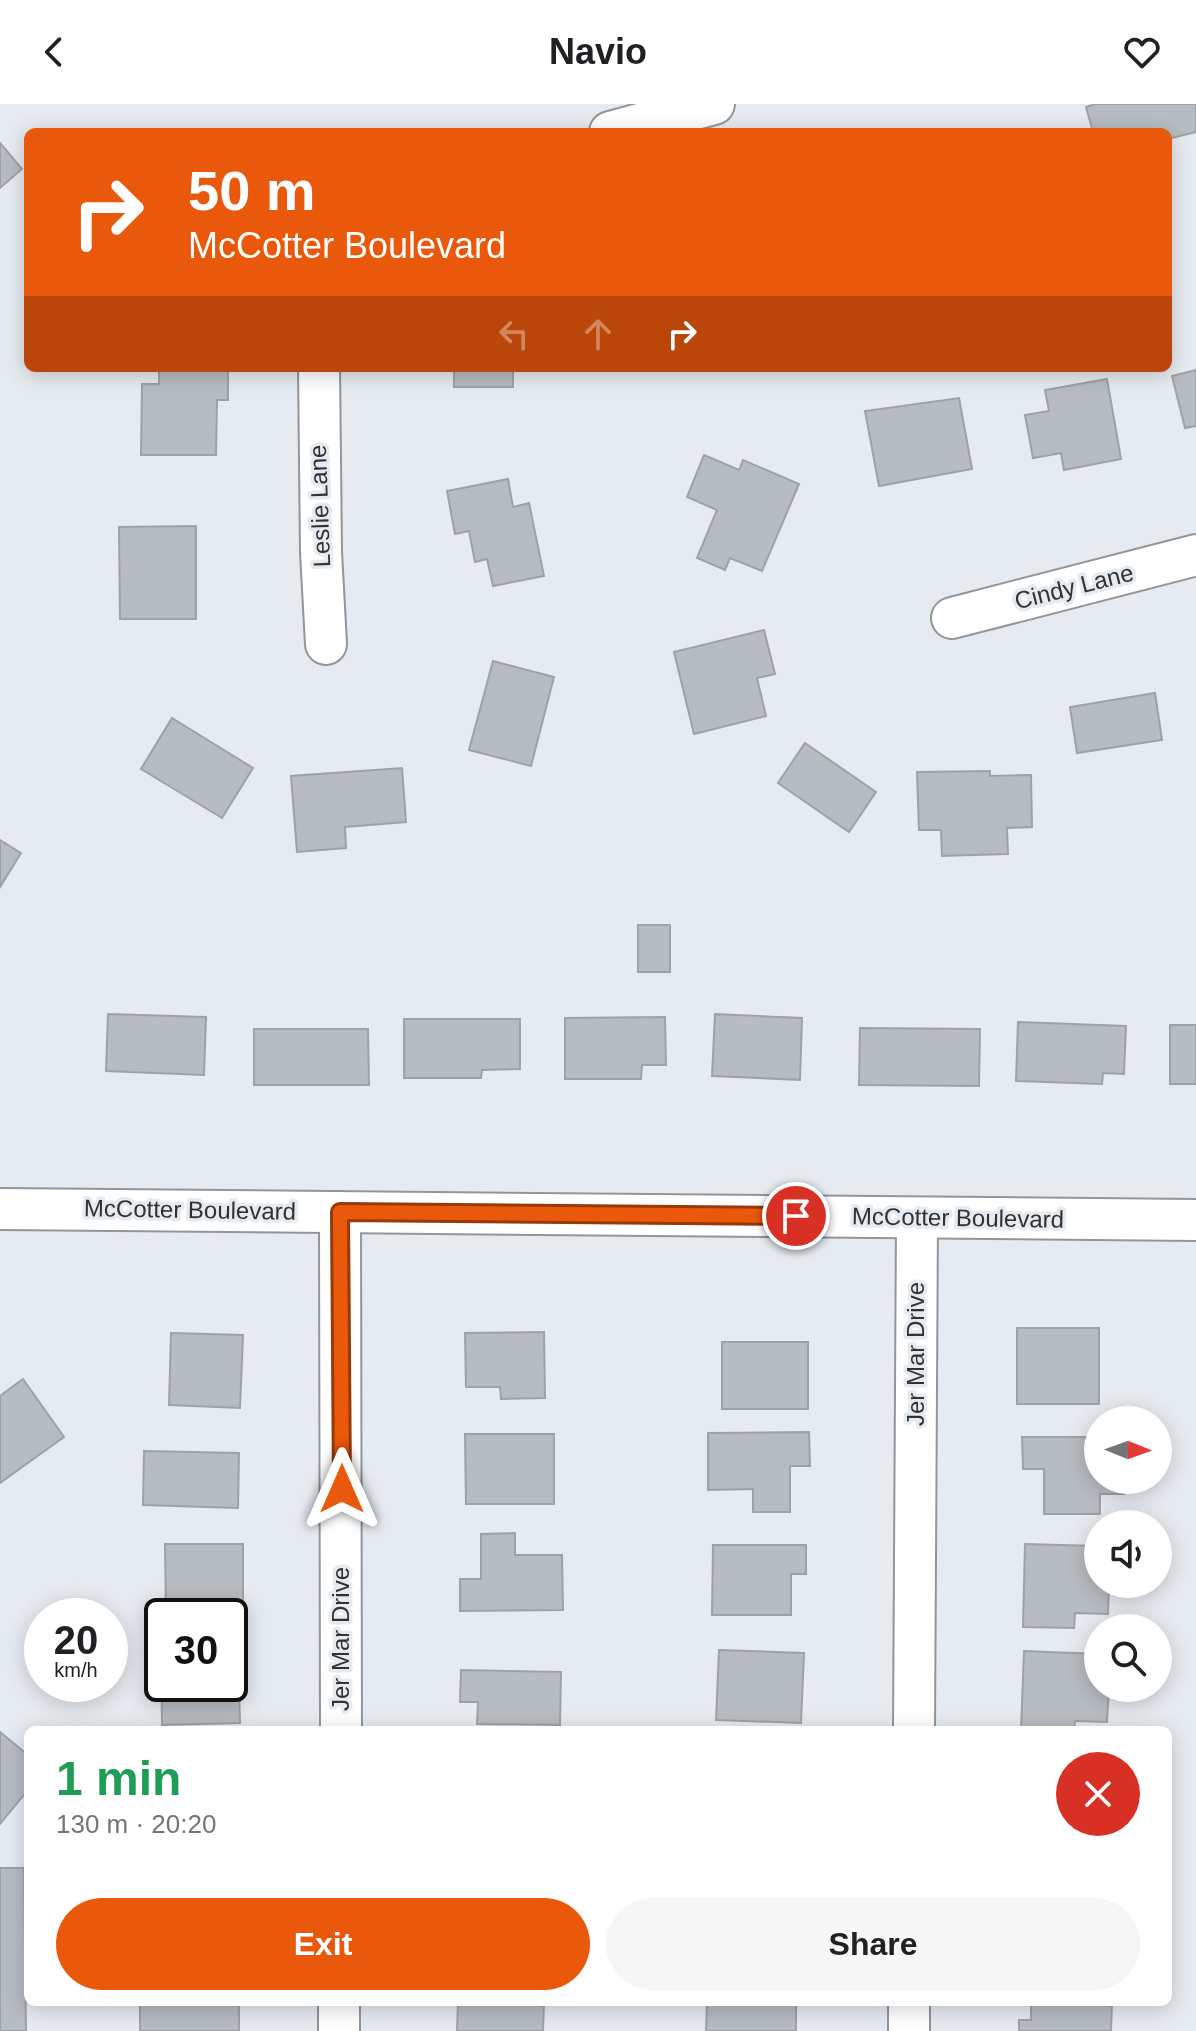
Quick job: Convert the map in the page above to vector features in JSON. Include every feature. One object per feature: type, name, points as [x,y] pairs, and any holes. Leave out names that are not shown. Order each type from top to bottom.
[{"type":"street","points":[[625,128],[714,104]]},
{"type":"street","name":"Leslie Lane","points":[[319,372],[321,552],[326,644]]},
{"type":"street","name":"Cindy Lane","points":[[952,618],[1196,555]]},
{"type":"street","name":"McCotter Boulevard","points":[[0,1209],[1196,1220]]},
{"type":"street","name":"Jer Mar Drive","points":[[340,1212],[343,1369],[341,1726]]},
{"type":"street","name":"Jer Mar Drive","points":[[914,1726],[917,1218]]},
{"type":"street","points":[[339,2006],[339,2031]]},
{"type":"street","points":[[909,2006],[909,2031]]},
{"type":"building","points":[[1096,104],[1196,104],[1196,132],[1172,138],[1172,128],[1092,128],[1086,107]]},
{"type":"building","points":[[0,143],[22,169],[0,188]]},
{"type":"building","points":[[1196,370],[1196,426],[1185,428],[1172,376]]},
{"type":"building","points":[[159,372],[228,372],[228,400],[217,400],[216,455],[141,455],[142,384],[159,384]]},
{"type":"building","points":[[454,372],[513,372],[513,387],[454,387]]},
{"type":"building","points":[[1107,379],[1121,459],[1064,470],[1061,453],[1033,458],[1025,415],[1049,411],[1045,390]]},
{"type":"building","points":[[959,398],[972,469],[879,486],[865,411]]},
{"type":"building","points":[[704,455],[739,470],[743,460],[799,484],[762,571],[730,558],[725,570],[697,558],[717,510],[687,497]]},
{"type":"building","points":[[508,479],[513,507],[529,503],[544,576],[493,586],[487,559],[475,562],[469,531],[455,534],[447,491]]},
{"type":"building","points":[[196,526],[196,619],[120,619],[119,527]]},
{"type":"building","points":[[764,630],[775,674],[757,678],[766,716],[694,734],[674,652]]},
{"type":"building","points":[[493,661],[554,677],[531,766],[469,750]]},
{"type":"building","points":[[1155,693],[1162,740],[1077,753],[1070,707]]},
{"type":"building","points":[[172,718],[253,768],[222,818],[141,769]]},
{"type":"building","points":[[805,743],[876,792],[849,832],[778,783]]},
{"type":"building","points":[[402,768],[406,822],[345,827],[346,848],[297,852],[291,776]]},
{"type":"building","points":[[990,771],[990,776],[1031,775],[1032,827],[1007,828],[1008,854],[942,856],[941,830],[919,830],[917,772]]},
{"type":"building","points":[[0,840],[21,853],[0,887]]},
{"type":"building","points":[[638,925],[670,925],[670,972],[638,972]]},
{"type":"building","points":[[108,1014],[206,1017],[204,1075],[106,1071]]},
{"type":"building","points":[[715,1014],[802,1018],[800,1080],[712,1076]]},
{"type":"building","points":[[665,1017],[666,1065],[642,1065],[641,1079],[565,1079],[565,1018]]},
{"type":"building","points":[[404,1019],[520,1019],[520,1069],[482,1070],[481,1078],[404,1078]]},
{"type":"building","points":[[1018,1022],[1126,1026],[1124,1074],[1103,1073],[1102,1084],[1016,1081]]},
{"type":"building","points":[[1170,1025],[1196,1025],[1196,1084],[1170,1084]]},
{"type":"building","points":[[860,1028],[980,1029],[979,1086],[859,1085]]},
{"type":"building","points":[[254,1029],[368,1029],[369,1085],[254,1085]]},
{"type":"building","points":[[1017,1328],[1099,1328],[1099,1404],[1017,1404]]},
{"type":"building","points":[[544,1332],[545,1398],[501,1399],[500,1387],[466,1387],[465,1333]]},
{"type":"building","points":[[171,1333],[243,1335],[240,1408],[169,1405]]},
{"type":"building","points":[[722,1342],[808,1342],[808,1409],[722,1409]]},
{"type":"building","points":[[23,1379],[64,1437],[0,1483],[0,1396]]},
{"type":"building","points":[[809,1432],[810,1466],[790,1466],[790,1512],[753,1512],[753,1489],[708,1490],[708,1433]]},
{"type":"building","points":[[465,1434],[554,1434],[554,1504],[466,1504]]},
{"type":"building","points":[[1022,1437],[1084,1437],[1084,1494],[1100,1494],[1100,1510],[1084,1510],[1084,1514],[1044,1514],[1044,1469],[1023,1469]]},
{"type":"building","points":[[144,1451],[239,1453],[238,1508],[143,1505]]},
{"type":"building","points":[[515,1533],[515,1555],[562,1555],[563,1610],[460,1611],[460,1579],[481,1579],[481,1534]]},
{"type":"building","points":[[165,1544],[243,1544],[243,1598],[166,1598]]},
{"type":"building","points":[[1025,1544],[1084,1546],[1084,1598],[1109,1598],[1108,1614],[1075,1613],[1074,1628],[1023,1627]]},
{"type":"building","points":[[713,1545],[806,1545],[806,1574],[791,1574],[791,1615],[712,1615]]},
{"type":"building","points":[[719,1650],[804,1653],[801,1723],[716,1720]]},
{"type":"building","points":[[1024,1651],[1084,1653],[1084,1702],[1108,1702],[1107,1722],[1075,1721],[1074,1726],[1021,1726]]},
{"type":"building","points":[[461,1670],[561,1672],[560,1725],[477,1724],[478,1702],[460,1702]]},
{"type":"building","points":[[162,1702],[239,1702],[240,1723],[162,1725]]},
{"type":"building","points":[[0,1732],[24,1752],[24,1795],[0,1824]]},
{"type":"building","points":[[0,1868],[24,1868],[26,2031],[0,2031]]},
{"type":"building","points":[[140,2006],[239,2006],[239,2031],[140,2031]]},
{"type":"building","points":[[458,2006],[544,2006],[543,2031],[457,2031]]},
{"type":"building","points":[[707,2006],[796,2006],[796,2031],[706,2031]]},
{"type":"building","points":[[1031,2006],[1112,2006],[1111,2031],[1019,2031],[1019,2020],[1031,2020]]},
{"type":"route","points":[[342,1489],[340,1212],[796,1216]]}]
